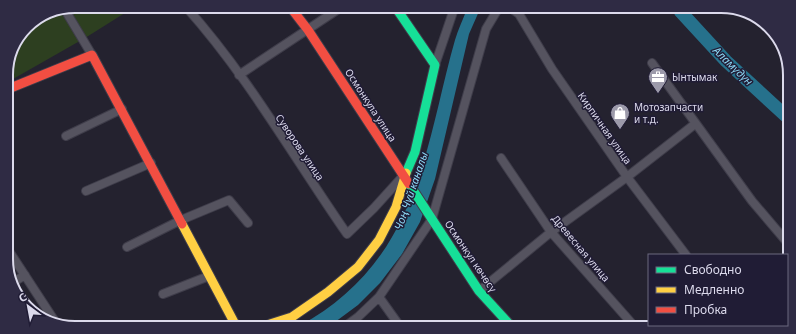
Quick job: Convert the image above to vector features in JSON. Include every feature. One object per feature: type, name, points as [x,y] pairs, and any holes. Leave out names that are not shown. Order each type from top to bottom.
[{"type":"street","name":"Суворова улица","points":[[191,13],[227,57],[347,234],[406,178]]},
{"type":"street","name":"Осмонкула улица","points":[[295,13],[308,30],[431,218]]},
{"type":"street","points":[[239,75],[333,13]]},
{"type":"street","points":[[399,13],[435,65]]},
{"type":"street","points":[[279,321],[292,317],[328,292],[358,267],[379,240],[396,207],[415,152],[435,65],[453,13]]},
{"type":"street","points":[[352,321],[379,297],[431,218],[486,29],[496,13]]},
{"type":"street","name":"Кирпичная улица","points":[[518,13],[552,69],[626,177],[685,254]]},
{"type":"street","points":[[67,14],[92,54],[122,109],[233,321]]},
{"type":"street","points":[[13,87],[92,54]]},
{"type":"street","points":[[652,63],[752,201],[783,237]]},
{"type":"street","points":[[66,136],[122,109]]},
{"type":"street","points":[[479,291],[551,232],[695,124]]},
{"type":"street","name":"Древесная улица","points":[[501,158],[551,232],[630,321]]},
{"type":"street","points":[[86,191],[151,163]]},
{"type":"street","points":[[127,247],[181,220],[229,200],[248,223]]},
{"type":"street","name":"Осмонкул көчөсү","points":[[431,218],[479,291],[506,321]]},
{"type":"street","points":[[13,257],[52,316]]},
{"type":"street","points":[[17,280],[25,275]]},
{"type":"street","points":[[163,294],[209,276]]},
{"type":"street","points":[[379,297],[396,321]]},
{"type":"green space","points":[[125,13],[85,38],[13,79],[15,59],[19,47],[26,37],[40,23],[63,14]]},
{"type":"water","points":[[465,13],[478,13],[469,34],[435,179],[420,222],[402,254],[380,283],[358,305],[336,321],[308,321],[341,298],[364,276],[384,251],[397,229],[409,203],[422,167],[459,28]]},
{"type":"waterway","name":"Аламүдүн","points":[[682,13],[726,61],[783,113]]},
{"type":"traffic: fast","points":[[399,13],[435,65],[415,152],[406,173]]},
{"type":"traffic: fast","points":[[409,184],[479,291],[506,321]]},
{"type":"traffic: slow","points":[[279,321],[292,317],[328,292],[358,267],[379,240],[396,207],[406,173]]},
{"type":"traffic: slow","points":[[182,224],[233,321]]},
{"type":"traffic: jam","points":[[295,13],[308,30],[409,184]]},
{"type":"traffic: jam","points":[[13,87],[92,55],[182,224]]},
{"type":"place","name":"Ынтымак","points":[[658,94]]},
{"type":"place","name":"Мотозапчасти и т.д.","points":[[620,130]]},
{"type":"water label","name":"Чоң Чүй каналы","points":[[411,191]]}]
